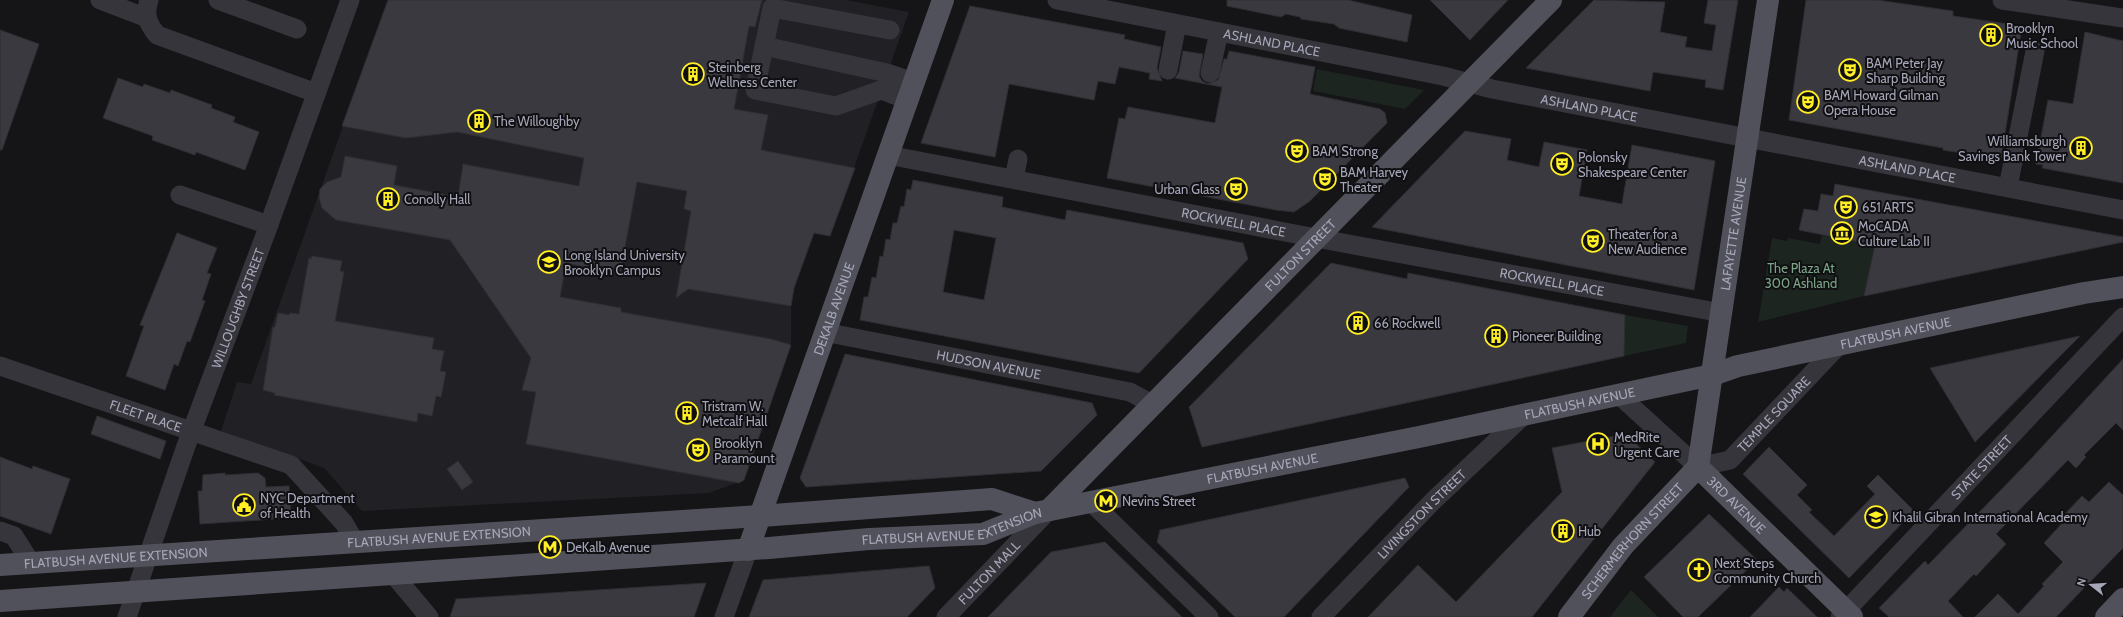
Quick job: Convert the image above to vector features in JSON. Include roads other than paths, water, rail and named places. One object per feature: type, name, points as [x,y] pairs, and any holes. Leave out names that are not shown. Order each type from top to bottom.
[{"type":"main road","name":"DEKALB AVENUE","points":[[748,550],[824,332],[943,0]]},
{"type":"main road","name":"FULTON STREET","points":[[1042,511],[1152,404],[1470,84],[1551,0]]},
{"type":"main road","name":"LAFAYETTE AVENUE","points":[[1698,467],[1768,0]]},
{"type":"main road","name":"FLATBUSH AVENUE","points":[[1042,511],[1525,414],[1712,375],[1738,366],[1840,344],[2123,287]]},
{"type":"main road","name":"3RD AVENUE","points":[[1698,467],[1846,615]]},
{"type":"main road","name":"SCHERMERHORN STREET","points":[[1570,617],[1623,546],[1698,467]]},
{"type":"main road","name":"FLATBUSH AVENUE EXTENSION","points":[[0,565],[760,516],[992,499],[1042,511]]},
{"type":"main road","name":"FLATBUSH AVENUE EXTENSION","points":[[0,601],[748,550],[869,539],[983,534],[1042,511]]},
{"type":"main road","points":[[2106,617],[2123,599]]},
{"type":"street","points":[[100,0],[148,9],[148,24],[158,35],[316,93]]},
{"type":"street","points":[[218,0],[297,29]]},
{"type":"street","name":"WILLOUGHBY STREET","points":[[127,617],[192,431],[269,225],[350,0]]},
{"type":"street","name":"ASHLAND PLACE","points":[[1057,0],[1443,76],[1470,84],[1748,139],[2008,187],[2123,210]]},
{"type":"street","points":[[2002,0],[2123,18]]},
{"type":"street","points":[[890,30],[772,8],[755,90],[836,106],[881,90],[910,91]]},
{"type":"street","points":[[1168,70],[1178,24]]},
{"type":"street","points":[[1210,73],[1219,32]]},
{"type":"street","points":[[764,46],[887,73],[910,91]]},
{"type":"street","points":[[2008,187],[2035,51]]},
{"type":"street","name":"ROCKWELL PLACE","points":[[888,155],[1316,238],[1722,313]]},
{"type":"street","points":[[1014,179],[1018,158]]},
{"type":"street","points":[[180,195],[269,225]]},
{"type":"street","name":"STATE STREET","points":[[1846,615],[2123,317]]},
{"type":"street","name":"HUDSON AVENUE","points":[[824,332],[1130,392],[1152,404]]},
{"type":"street","name":"TEMPLE SQUARE","points":[[1698,467],[1730,460],[1840,344]]},
{"type":"street","name":"FLEET PLACE","points":[[0,366],[291,465],[344,523],[355,542]]},
{"type":"street","name":"3RD AVENUE","points":[[1619,394],[1698,467]]},
{"type":"street","name":"LIVINGSTON STREET","points":[[1321,617],[1433,501],[1525,414]]},
{"type":"street","points":[[1091,502],[1209,617]]},
{"type":"street","name":"FULTON MALL","points":[[946,617],[1042,511]]},
{"type":"street","points":[[0,531],[14,536],[31,563]]},
{"type":"street","name":"DEKALB AVENUE","points":[[724,617],[748,550]]},
{"type":"street","points":[[393,574],[429,617]]},
{"type":"place","name":"Brooklyn Music School","points":[[1991,35]]},
{"type":"place","name":"BAM Peter Jay Sharp Building","points":[[1850,70]]},
{"type":"place","name":"Steinberg Wellness Center","points":[[693,74]]},
{"type":"place","name":"BAM Howard Gilman Opera House","points":[[1808,102]]},
{"type":"place","name":"The Willoughby","points":[[479,121]]},
{"type":"place","name":"Williamsburgh Savings Bank Tower","points":[[2081,148]]},
{"type":"place","name":"BAM Strong","points":[[1297,151]]},
{"type":"place","name":"Polonsky Shakespeare Center","points":[[1562,164]]},
{"type":"place","name":"BAM Harvey Theater","points":[[1325,179]]},
{"type":"place","name":"Urban Glass","points":[[1236,189]]},
{"type":"place","name":"Conolly Hall","points":[[388,199]]},
{"type":"place","name":"651 ARTS","points":[[1846,207]]},
{"type":"place","name":"MoCADA Culture Lab II","points":[[1842,233]]},
{"type":"place","name":"Theater for a New Audience","points":[[1593,241]]},
{"type":"place","name":"Long Island University Brooklyn Campus","points":[[549,262]]},
{"type":"place","name":"66 Rockwell","points":[[1358,323]]},
{"type":"place","name":"Pioneer Building","points":[[1496,336]]},
{"type":"place","name":"Tristram W. Metcalf Hall","points":[[687,413]]},
{"type":"place","name":"MedRite Urgent Care","points":[[1598,444]]},
{"type":"place","name":"Brooklyn Paramount","points":[[698,450]]},
{"type":"place","name":"Nevins Street","points":[[1106,501]]},
{"type":"place","name":"NYC Department of Health","points":[[244,505]]},
{"type":"place","name":"Khalil Gibran International Academy","points":[[1876,517]]},
{"type":"place","name":"Hub","points":[[1563,531]]},
{"type":"place","name":"DeKalb Avenue","points":[[550,547]]},
{"type":"place","name":"Next Steps Community Church","points":[[1699,570]]},
{"type":"park label","name":"The Plaza At 300 Ashland","points":[[1801,276]]}]
